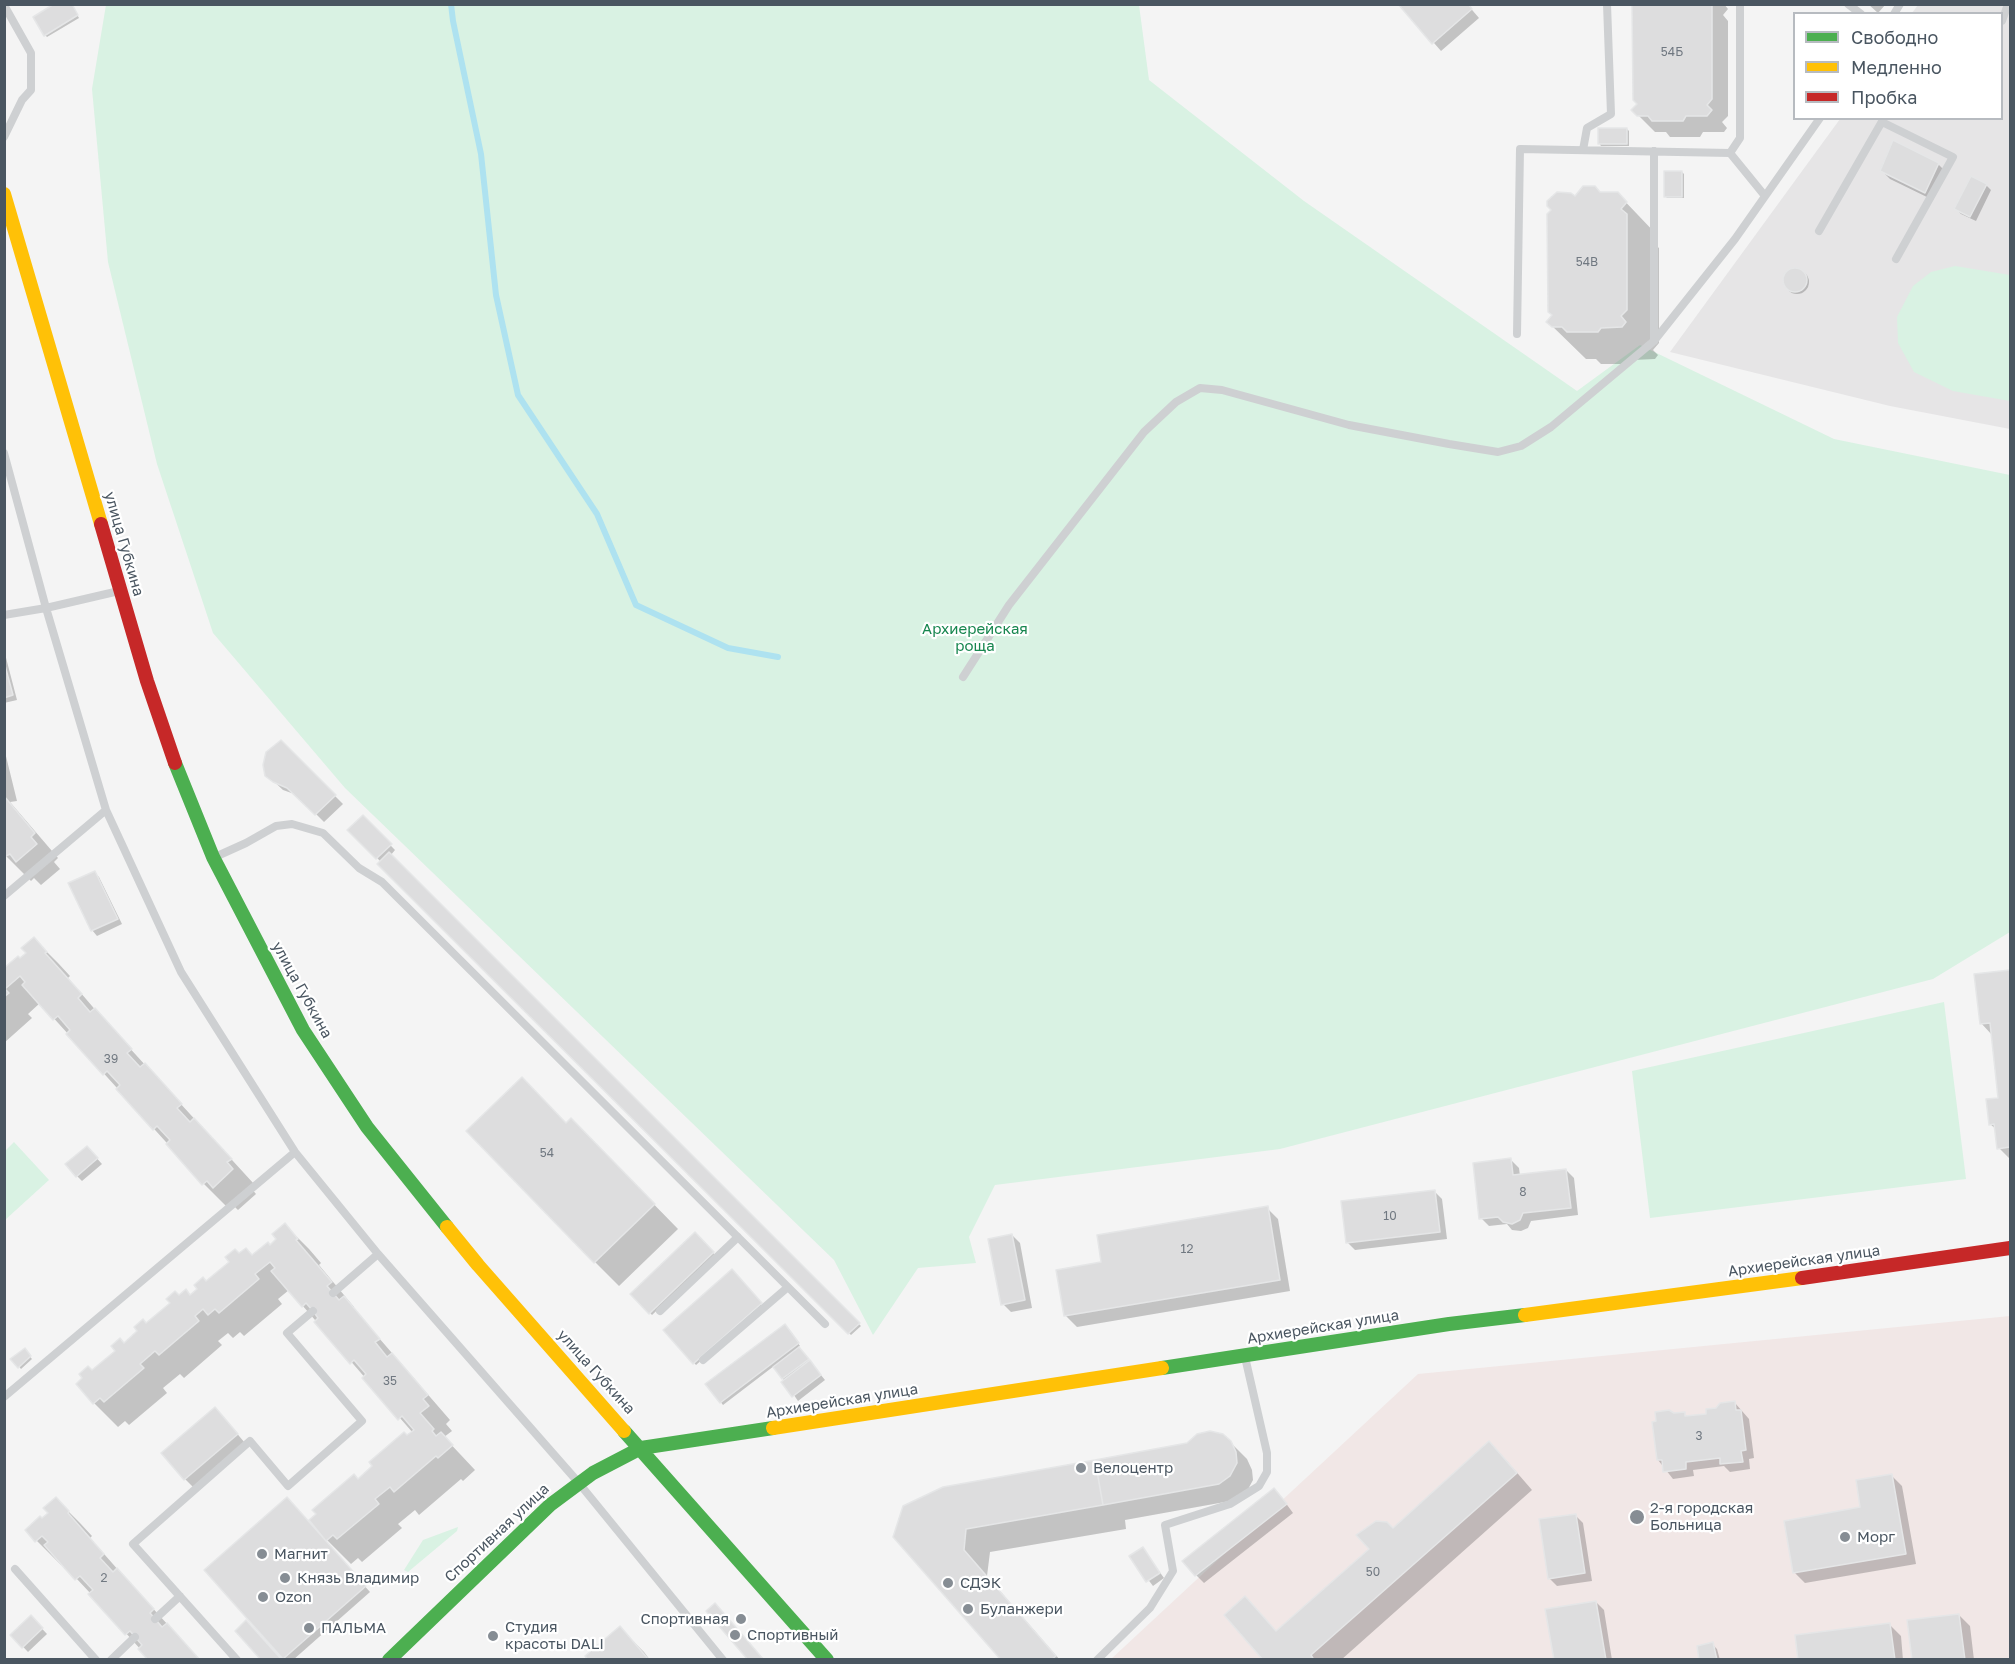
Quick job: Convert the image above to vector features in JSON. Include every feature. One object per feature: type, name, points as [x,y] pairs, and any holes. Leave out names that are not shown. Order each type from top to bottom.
[{"type":"street","name":"улица Губкина","points":[[4,194],[147,681],[173,758],[213,857],[303,1030],[368,1127],[478,1265],[827,1659]]},
{"type":"street","name":"Архиерейская улица","points":[[641,1448],[1487,1319],[1635,1301],[2010,1248]]},
{"type":"street","name":"Спортивная улица","points":[[389,1659],[550,1505],[578,1482],[613,1459],[641,1448]]},
{"type":"lane","points":[[1583,150],[1587,128],[1611,114],[1607,4]]},
{"type":"lane","points":[[1730,153],[1740,138],[1740,4]]},
{"type":"lane","points":[[4,5],[31,52],[31,90],[22,100],[4,137]]},
{"type":"lane","points":[[963,677],[1009,605],[1144,432],[1176,402],[1200,388],[1222,390],[1349,425],[1498,452],[1521,446],[1551,427],[1654,341],[1735,239],[1819,120]]},
{"type":"lane","points":[[1819,231],[1883,120],[1953,157],[1896,259]]},
{"type":"lane","points":[[1517,334],[1520,149],[1730,153],[1765,196]]},
{"type":"lane","points":[[1654,151],[1654,341]]},
{"type":"lane","points":[[4,453],[46,608],[106,810],[181,972],[295,1152],[378,1254],[578,1482],[723,1659]]},
{"type":"lane","points":[[4,615],[46,608],[120,590]]},
{"type":"lane","points":[[4,896],[106,810]]},
{"type":"lane","points":[[213,857],[246,843],[276,826],[292,824],[323,833],[359,868],[382,882],[825,1324]]},
{"type":"lane","points":[[4,1397],[295,1152]]},
{"type":"lane","points":[[660,1311],[738,1237]]},
{"type":"lane","points":[[333,1293],[378,1254]]},
{"type":"lane","points":[[703,1360],[788,1287]]},
{"type":"lane","points":[[237,1659],[133,1544],[250,1442],[288,1486],[362,1421],[287,1333],[313,1311]]},
{"type":"lane","points":[[1097,1659],[1150,1608],[1173,1571],[1165,1525],[1230,1504],[1259,1486],[1267,1472],[1267,1453],[1244,1356]]},
{"type":"lane","points":[[15,1569],[96,1659]]},
{"type":"lane","points":[[155,1619],[180,1596]]},
{"type":"lane","points":[[111,1659],[135,1637]]},
{"type":"shaded area","points":[[1918,5],[2010,5],[2010,429],[1890,406],[1670,352],[1839,120],[2003,120],[2003,12],[1913,12]]},
{"type":"shaded area","name":"2-я городская Больница","points":[[2010,1316],[2010,1659],[1110,1660],[1418,1374]]},
{"type":"green space","name":"Архиерейская роща","points":[[106,5],[1139,5],[1149,80],[1304,201],[1577,391],[1640,345],[1834,439],[2010,475],[2010,932],[1933,979],[1280,1149],[995,1185],[969,1237],[976,1263],[918,1268],[873,1335],[834,1260],[345,788],[213,633],[157,464],[108,262],[92,89]]},
{"type":"green space","points":[[1955,266],[2010,275],[2010,401],[1953,391],[1914,372],[1898,343],[1897,317],[1913,286],[1931,272]]},
{"type":"green space","points":[[1944,1002],[1966,1179],[1650,1218],[1632,1071]]},
{"type":"green space","points":[[14,1142],[49,1180],[5,1220],[5,1151]]},
{"type":"green space","points":[[458,1527],[457,1531],[408,1572],[404,1570],[423,1540]]},
{"type":"building","points":[[54,4],[72,4],[78,15],[44,36],[33,17]]},
{"type":"building","points":[[1398,4],[1468,4],[1472,9],[1432,44]]},
{"type":"building","points":[[1632,4],[1712,4],[1712,99],[1707,105],[1712,110],[1707,116],[1686,116],[1683,121],[1652,121],[1648,116],[1637,116],[1631,110],[1637,104],[1633,100]]},
{"type":"building","points":[[1598,128],[1627,128],[1627,144],[1598,144]]},
{"type":"building","points":[[1893,140],[1939,163],[1925,193],[1880,171]]},
{"type":"building","points":[[1664,171],[1682,171],[1682,197],[1664,197]]},
{"type":"building","points":[[1971,176],[1987,184],[1970,217],[1954,209]]},
{"type":"building","points":[[1583,186],[1595,186],[1600,192],[1618,192],[1627,202],[1621,209],[1627,214],[1627,310],[1621,316],[1626,322],[1622,327],[1601,328],[1598,332],[1567,332],[1562,327],[1552,327],[1546,322],[1552,315],[1548,312],[1547,214],[1551,210],[1547,206],[1547,201],[1557,192],[1571,193],[1575,196]]},
{"type":"building","points":[[1795,268],[1800,269],[1806,275],[1806,285],[1800,291],[1795,292],[1790,291],[1784,285],[1783,280],[1784,275],[1790,269]]},
{"type":"building","points":[[4,662],[13,695],[4,698]]},
{"type":"building","points":[[281,740],[336,795],[315,815],[287,788],[265,776],[263,765],[266,752]]},
{"type":"building","points":[[4,796],[35,833],[31,837],[37,844],[16,862],[10,854],[4,857]]},
{"type":"building","points":[[363,815],[392,844],[376,859],[347,830]]},
{"type":"building","points":[[389,852],[860,1323],[848,1334],[377,864]]},
{"type":"building","points":[[95,871],[118,919],[91,931],[68,883]]},
{"type":"building","points":[[34,937],[47,952],[45,953],[82,994],[78,998],[90,1012],[95,1008],[132,1049],[127,1053],[140,1067],[145,1063],[182,1104],[177,1108],[190,1122],[194,1118],[232,1159],[227,1162],[233,1169],[213,1188],[207,1181],[202,1185],[166,1144],[170,1140],[157,1126],[153,1130],[116,1089],[120,1085],[107,1071],[103,1075],[66,1034],[70,1030],[58,1016],[53,1020],[22,985],[25,982],[20,976],[5,989],[9,993],[4,997],[4,968],[18,956],[20,958],[26,953],[21,948]]},
{"type":"building","points":[[2010,970],[2010,1147],[1997,1149],[1994,1124],[1989,1125],[1986,1099],[1998,1098],[1990,1023],[1980,1024],[1974,974]]},
{"type":"building","points":[[522,1077],[566,1123],[571,1118],[655,1204],[594,1263],[466,1131]]},
{"type":"building","points":[[87,1146],[98,1158],[76,1177],[65,1164]]},
{"type":"building","points":[[1511,1158],[1513,1175],[1566,1169],[1571,1208],[1523,1213],[1520,1220],[1512,1224],[1503,1222],[1498,1217],[1479,1219],[1473,1163]]},
{"type":"building","points":[[1435,1190],[1440,1232],[1346,1243],[1341,1201]]},
{"type":"building","points":[[1268,1206],[1280,1280],[1064,1316],[1056,1270],[1101,1262],[1097,1235]]},
{"type":"building","points":[[285,1223],[298,1239],[296,1240],[332,1282],[327,1286],[339,1300],[344,1296],[380,1339],[375,1342],[387,1357],[392,1353],[428,1395],[423,1399],[429,1406],[420,1413],[434,1429],[432,1431],[436,1436],[441,1432],[453,1445],[438,1458],[436,1456],[394,1492],[390,1487],[375,1499],[379,1504],[337,1539],[333,1535],[326,1541],[309,1520],[316,1514],[312,1510],[354,1474],[358,1479],[372,1466],[369,1462],[404,1432],[407,1435],[414,1430],[402,1416],[398,1420],[362,1378],[366,1374],[354,1360],[350,1364],[314,1322],[318,1318],[313,1311],[306,1303],[302,1307],[271,1271],[275,1268],[270,1262],[255,1274],[259,1279],[219,1313],[215,1309],[208,1315],[203,1309],[195,1316],[199,1321],[159,1355],[155,1351],[140,1364],[144,1368],[104,1402],[100,1398],[93,1404],[76,1384],[82,1378],[79,1374],[88,1366],[92,1370],[115,1351],[111,1346],[120,1338],[124,1343],[137,1331],[134,1327],[143,1319],[146,1323],[170,1303],[166,1299],[175,1291],[179,1295],[186,1289],[190,1295],[197,1289],[194,1285],[203,1277],[206,1281],[229,1262],[225,1257],[235,1249],[239,1253],[246,1248],[252,1255],[268,1242],[270,1245],[276,1239],[272,1234]]},
{"type":"building","points":[[695,1232],[714,1252],[649,1314],[630,1294]]},
{"type":"building","points":[[1012,1234],[1025,1300],[1001,1305],[988,1239]]},
{"type":"building","points":[[732,1269],[762,1303],[693,1364],[663,1330]]},
{"type":"building","points":[[785,1324],[799,1343],[720,1403],[705,1384]]},
{"type":"building","points":[[799,1347],[809,1359],[782,1379],[773,1367]]},
{"type":"building","points":[[25,1348],[31,1356],[18,1368],[10,1359]]},
{"type":"building","points":[[810,1360],[821,1375],[792,1397],[781,1382]]},
{"type":"building","points":[[1735,1401],[1736,1410],[1741,1410],[1746,1450],[1741,1451],[1743,1462],[1720,1464],[1720,1458],[1686,1462],[1686,1469],[1663,1472],[1662,1460],[1657,1460],[1652,1422],[1656,1421],[1655,1412],[1669,1410],[1674,1413],[1685,1412],[1685,1416],[1706,1414],[1706,1409],[1716,1408],[1720,1403]]},
{"type":"building","points":[[215,1407],[238,1434],[184,1480],[161,1453]]},
{"type":"building","points":[[1210,1431],[1223,1434],[1231,1441],[1236,1452],[1237,1463],[1230,1476],[1219,1484],[1103,1505],[1095,1460],[1187,1443],[1197,1434]]},
{"type":"building","points":[[1489,1441],[1517,1473],[1311,1655],[1314,1660],[1263,1660],[1224,1615],[1245,1596],[1276,1631],[1369,1549],[1356,1535],[1376,1521],[1387,1522],[1393,1528]]},
{"type":"building","points":[[1095,1460],[1103,1505],[966,1529],[964,1550],[1056,1656],[1051,1660],[1001,1660],[893,1537],[903,1506],[943,1487]]},
{"type":"building","name":"Морг","points":[[1892,1474],[1906,1554],[1793,1573],[1784,1521],[1860,1507],[1856,1480]]},
{"type":"building","points":[[1274,1488],[1287,1504],[1195,1576],[1182,1561]]},
{"type":"building","points":[[56,1497],[104,1554],[100,1558],[113,1572],[117,1568],[154,1609],[150,1613],[162,1627],[167,1623],[200,1660],[148,1660],[138,1649],[142,1645],[130,1631],[125,1635],[88,1594],[93,1590],[80,1576],[75,1580],[44,1545],[48,1542],[42,1536],[35,1542],[25,1530],[40,1516],[42,1518],[48,1513],[43,1508]]},
{"type":"building","name":"Князь Владимир","points":[[287,1497],[366,1586],[283,1659],[204,1570]]},
{"type":"building","points":[[1576,1514],[1585,1573],[1548,1579],[1539,1519]]},
{"type":"building","points":[[1143,1547],[1160,1573],[1146,1582],[1129,1556]]},
{"type":"building","points":[[1596,1601],[1606,1660],[1554,1660],[1545,1609]]},
{"type":"building","name":"Спортивный","points":[[715,1603],[764,1660],[748,1660],[706,1611]]},
{"type":"building","points":[[1959,1614],[1965,1660],[1912,1660],[1907,1620]]},
{"type":"building","points":[[31,1615],[43,1628],[22,1648],[10,1635]]},
{"type":"building","points":[[246,1620],[282,1660],[261,1660],[235,1631]]},
{"type":"building","points":[[1890,1623],[1895,1660],[1798,1660],[1795,1635]]},
{"type":"building","points":[[620,1626],[649,1660],[588,1660],[585,1656]]},
{"type":"building","points":[[1713,1642],[1717,1660],[1699,1660],[1697,1646]]},
{"type":"waterway","points":[[451,4],[481,154],[496,295],[518,395],[597,514],[636,605],[728,648],[778,657]]},
{"type":"traffic: fast","points":[[175,763],[213,857],[303,1030],[367,1127],[447,1227]]},
{"type":"traffic: fast","points":[[1162,1368],[1449,1324],[1525,1315]]},
{"type":"traffic: fast","points":[[389,1660],[550,1505],[593,1473],[641,1448],[773,1428]]},
{"type":"traffic: fast","points":[[624,1431],[827,1660]]},
{"type":"traffic: slow","points":[[4,194],[101,524]]},
{"type":"traffic: slow","points":[[447,1227],[624,1431]]},
{"type":"traffic: slow","points":[[1525,1315],[1802,1278]]},
{"type":"traffic: slow","points":[[773,1428],[1162,1368]]},
{"type":"traffic: jam","points":[[101,524],[147,681],[175,763]]},
{"type":"traffic: jam","points":[[1802,1278],[2010,1248]]},
{"type":"place","name":"Велоцентр","points":[[1081,1468]]},
{"type":"place","name":"2-я городская Больница","points":[[1637,1517]]},
{"type":"place","name":"Морг","points":[[1845,1537]]},
{"type":"place","name":"Магнит","points":[[262,1554]]},
{"type":"place","name":"Князь Владимир","points":[[285,1578]]},
{"type":"place","name":"СДЭК","points":[[948,1583]]},
{"type":"place","name":"Ozon","points":[[263,1597]]},
{"type":"place","name":"Буланжери","points":[[968,1609]]},
{"type":"place","name":"Спортивная","points":[[741,1619]]},
{"type":"place","name":"ПАЛЬМА","points":[[309,1628]]},
{"type":"place","name":"Спортивный","points":[[735,1635]]},
{"type":"place","name":"Студия красоты DALI","points":[[493,1636]]}]
